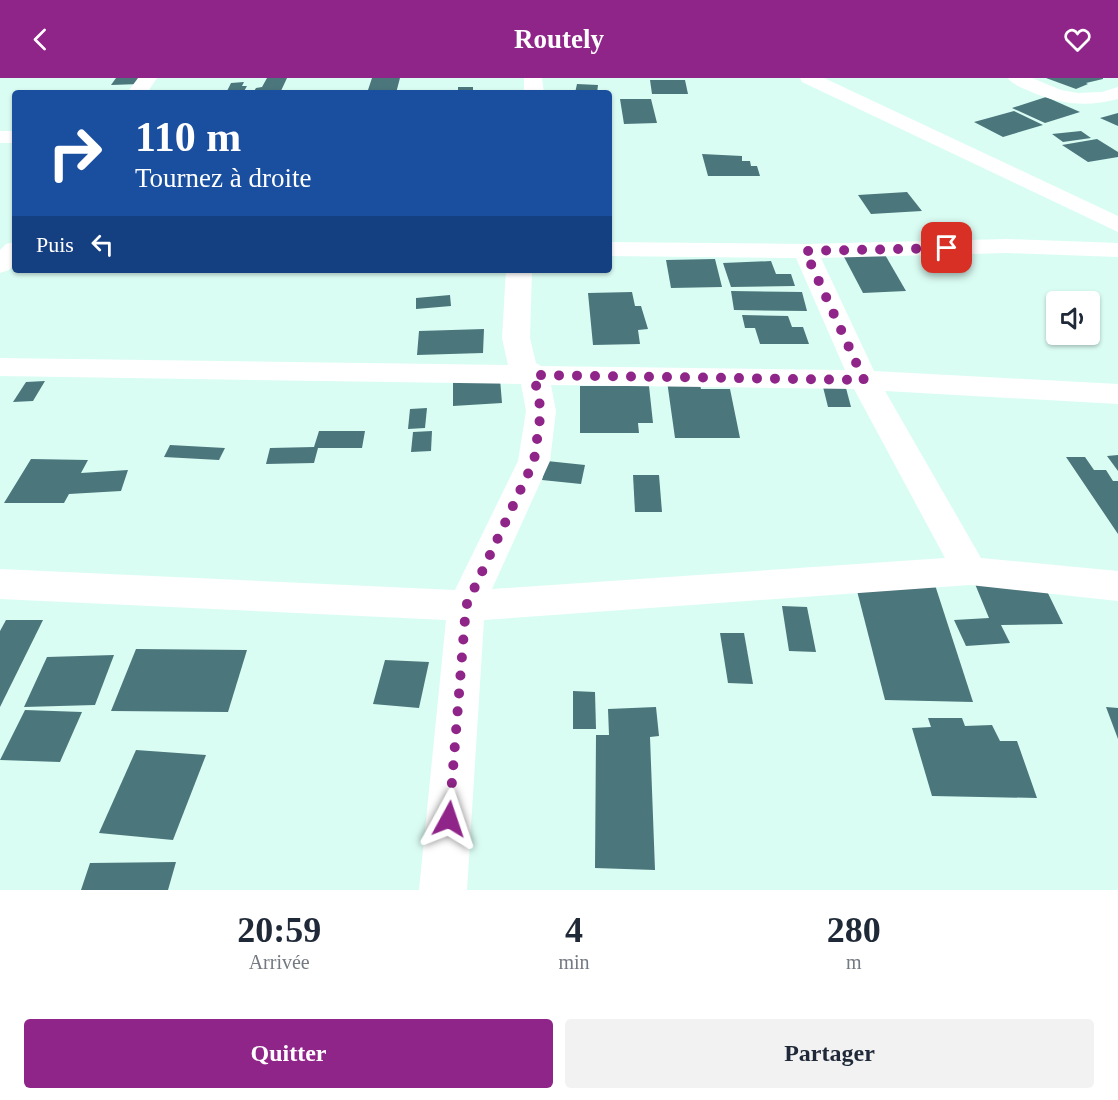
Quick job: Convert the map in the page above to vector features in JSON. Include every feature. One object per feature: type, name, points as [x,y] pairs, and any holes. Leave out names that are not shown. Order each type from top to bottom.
[{"type":"street","points":[[809,78],[1118,225]]},
{"type":"street","points":[[1017,78],[1054,96],[1075,101],[1098,100],[1118,93]]},
{"type":"street","points":[[612,249],[805,251],[1007,246],[1118,250]]},
{"type":"street","points":[[805,251],[864,380],[970,571]]},
{"type":"street","points":[[0,265],[12,252]]},
{"type":"street","points":[[443,890],[466,606],[534,461],[541,411],[534,375],[523,367],[516,338],[519,273]]},
{"type":"street","points":[[0,367],[864,380],[1118,394]]},
{"type":"street","points":[[0,584],[466,606],[970,571],[1118,586]]},
{"type":"building","points":[[116,78],[146,78],[140,84],[111,85]]},
{"type":"building","points":[[267,78],[287,78],[281,90],[255,90],[262,87]]},
{"type":"building","points":[[372,78],[400,78],[397,90],[368,90]]},
{"type":"building","points":[[1046,78],[1103,79],[1086,83],[1088,84],[1076,89]]},
{"type":"building","points":[[650,80],[685,80],[688,94],[652,94]]},
{"type":"building","points":[[244,82],[242,86],[247,86],[245,90],[228,90],[231,83]]},
{"type":"building","points":[[577,84],[598,85],[597,90],[576,90]]},
{"type":"building","points":[[458,87],[473,87],[473,90],[458,90]]},
{"type":"building","points":[[1046,97],[1080,112],[1045,123],[1012,108]]},
{"type":"building","points":[[620,99],[651,99],[657,123],[624,124]]},
{"type":"building","points":[[1014,111],[1043,125],[1003,137],[974,122]]},
{"type":"building","points":[[1118,113],[1118,126],[1100,118]]},
{"type":"building","points":[[1081,131],[1091,138],[1063,142],[1052,134]]},
{"type":"building","points":[[1097,139],[1118,152],[1118,157],[1088,162],[1062,145]]},
{"type":"building","points":[[702,154],[742,156],[742,161],[750,161],[751,166],[757,166],[760,176],[708,176]]},
{"type":"building","points":[[907,192],[922,211],[871,214],[858,195]]},
{"type":"building","points":[[884,253],[906,291],[863,293],[843,255]]},
{"type":"building","points":[[715,259],[722,287],[671,288],[666,260]]},
{"type":"building","points":[[771,261],[776,274],[791,274],[795,286],[731,287],[723,263]]},
{"type":"building","points":[[731,291],[802,292],[807,311],[734,310]]},
{"type":"building","points":[[632,292],[635,306],[641,306],[648,329],[638,330],[640,344],[593,345],[588,293]]},
{"type":"building","points":[[450,295],[451,306],[416,309],[416,298]]},
{"type":"building","points":[[742,315],[788,316],[792,327],[803,327],[809,344],[760,344],[755,328],[745,328]]},
{"type":"building","points":[[484,329],[483,353],[417,355],[419,331]]},
{"type":"building","points":[[500,379],[502,403],[453,406],[453,381]]},
{"type":"building","points":[[45,381],[33,401],[13,402],[26,382]]},
{"type":"building","points":[[667,381],[699,381],[701,389],[730,389],[740,438],[675,438]]},
{"type":"building","points":[[580,386],[649,386],[653,423],[638,423],[639,433],[580,433]]},
{"type":"building","points":[[823,387],[846,388],[851,407],[828,407]]},
{"type":"building","points":[[427,408],[425,428],[408,429],[410,409]]},
{"type":"building","points":[[319,431],[365,431],[362,448],[318,448],[314,463],[266,464],[270,448],[314,447]]},
{"type":"building","points":[[432,431],[431,451],[411,452],[413,432]]},
{"type":"building","points":[[170,445],[225,448],[219,460],[164,457]]},
{"type":"building","points":[[1118,455],[1118,471],[1107,456]]},
{"type":"building","points":[[1066,457],[1085,457],[1094,470],[1106,470],[1113,481],[1118,481],[1118,534]]},
{"type":"building","points":[[31,459],[88,460],[81,473],[128,470],[121,491],[69,494],[64,503],[4,503]]},
{"type":"building","points":[[547,461],[585,465],[581,484],[542,480]]},
{"type":"building","points":[[633,475],[659,475],[662,512],[635,512]]},
{"type":"building","points":[[855,583],[935,585],[973,702],[885,700]]},
{"type":"building","points":[[1043,583],[1063,624],[1001,625],[1010,643],[966,646],[954,620],[989,618],[975,584]]},
{"type":"building","points":[[782,606],[807,607],[816,652],[789,651]]},
{"type":"building","points":[[6,620],[43,620],[0,707],[0,631]]},
{"type":"building","points":[[720,633],[744,633],[753,684],[728,683]]},
{"type":"building","points":[[136,649],[247,650],[228,712],[111,711]]},
{"type":"building","points":[[114,655],[95,705],[24,707],[47,657]]},
{"type":"building","points":[[385,660],[429,662],[419,708],[373,704]]},
{"type":"building","points":[[573,691],[595,692],[596,729],[573,729]]},
{"type":"building","points":[[656,707],[659,736],[650,737],[655,870],[595,868],[596,735],[609,735],[608,709]]},
{"type":"building","points":[[1106,707],[1118,708],[1118,739]]},
{"type":"building","points":[[25,710],[82,712],[60,762],[0,760]]},
{"type":"building","points":[[928,718],[962,718],[965,726],[992,725],[1000,741],[1017,741],[1037,798],[932,796],[912,728],[931,727]]},
{"type":"building","points":[[136,750],[206,755],[173,840],[99,833]]},
{"type":"building","points":[[176,862],[168,890],[81,890],[90,863]]},
{"type":"route","points":[[449,819],[466,606],[534,461],[541,411],[534,375],[864,380],[805,251],[947,248]]}]
